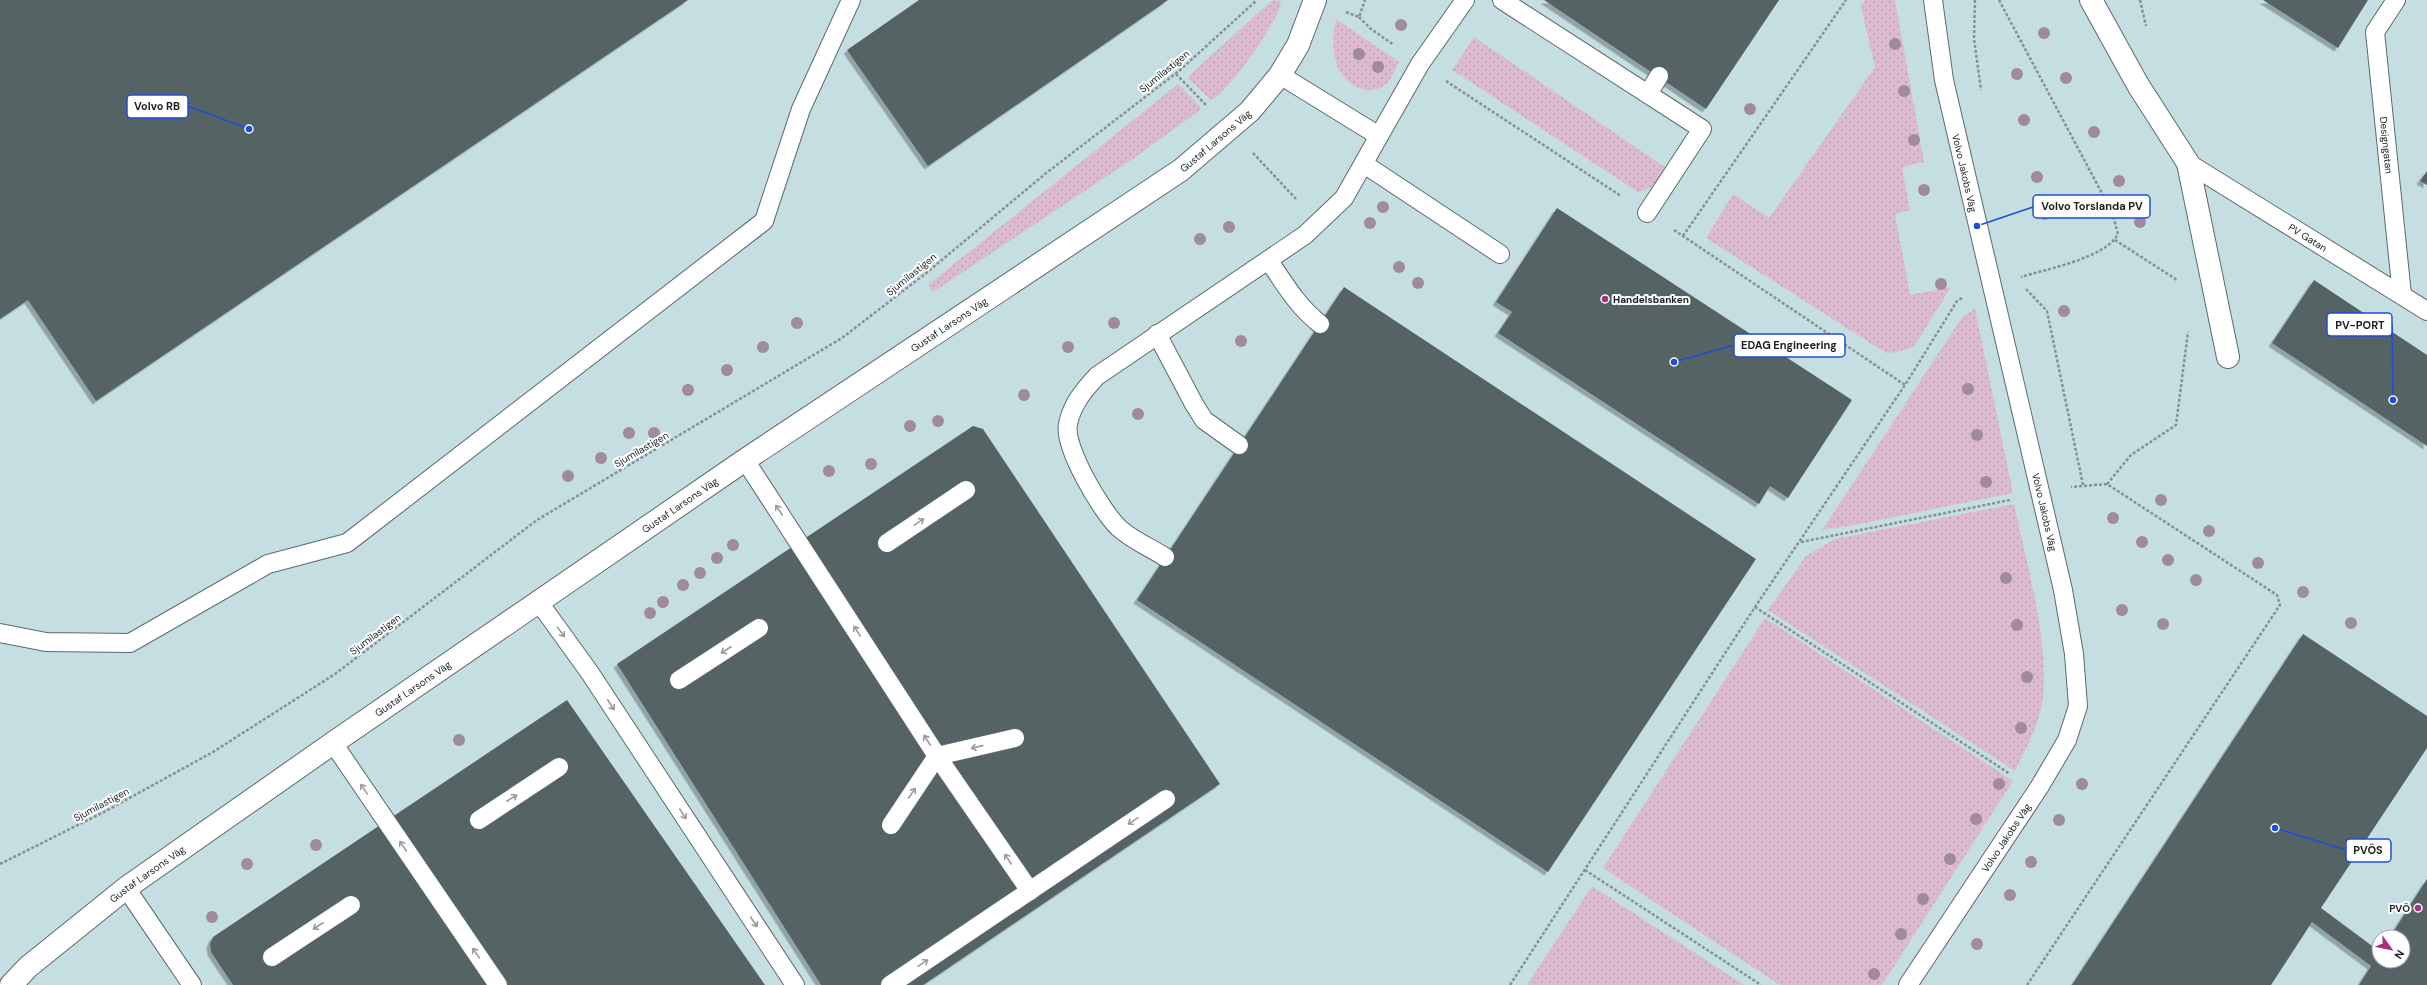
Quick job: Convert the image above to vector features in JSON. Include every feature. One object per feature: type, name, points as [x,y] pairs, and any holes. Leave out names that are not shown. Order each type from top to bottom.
[{"type":"street","name":"Gustaf Larsons Väg","points":[[11,985],[28,967],[126,888],[538,600],[745,460],[1182,170],[1250,111],[1280,75],[1298,46],[1315,0]]},
{"type":"street","points":[[2091,0],[2138,85],[2188,163],[2228,357]]},
{"type":"lane","points":[[0,633],[46,642],[130,643],[268,564],[348,543],[764,220],[801,109],[851,0]]},
{"type":"lane","points":[[1166,557],[1119,528],[1095,495],[1068,441],[1068,424],[1078,397],[1098,376],[1157,334],[1269,261],[1305,235],[1344,198],[1420,64],[1465,0]]},
{"type":"lane","points":[[1502,0],[1702,129],[1647,212]]},
{"type":"lane","name":"Volvo Jakobs Väg","points":[[1908,985],[2036,791],[2067,740],[2078,706],[2074,654],[2066,605],[1944,80],[1933,0]]},
{"type":"lane","name":"Designgatan","points":[[2396,0],[2375,32],[2402,295]]},
{"type":"lane","points":[[1280,75],[1379,136]]},
{"type":"lane","points":[[1648,94],[1659,76]]},
{"type":"lane","name":"PV Gatan","points":[[2188,163],[2427,311]]},
{"type":"lane","points":[[1364,164],[1500,254]]},
{"type":"lane","points":[[1269,261],[1295,300],[1308,315],[1320,324]]},
{"type":"lane","points":[[1157,334],[1204,420],[1239,445]]},
{"type":"lane","points":[[745,460],[937,756],[1030,891]]},
{"type":"lane","points":[[887,543],[966,490]]},
{"type":"lane","points":[[538,600],[590,673],[795,985]]},
{"type":"lane","points":[[679,680],[759,628]]},
{"type":"lane","points":[[890,825],[937,756],[1015,738]]},
{"type":"lane","points":[[333,743],[498,985]]},
{"type":"lane","points":[[480,820],[560,767]]},
{"type":"lane","points":[[890,985],[1166,799]]},
{"type":"lane","points":[[126,888],[192,985]]},
{"type":"lane","points":[[272,957],[351,905]]},
{"type":"path","name":"Sjumilastigen","points":[[0,864],[104,812],[213,752],[335,674],[537,520],[842,338],[925,274],[1045,174],[1179,71],[1257,0]]},
{"type":"path","points":[[1683,236],[1846,0]]},
{"type":"path","points":[[1975,0],[1974,39],[1982,93]]},
{"type":"path","points":[[1999,0],[2112,212],[2118,234],[2115,240],[2103,249],[2082,258],[2020,277]]},
{"type":"path","points":[[1359,16],[1372,29],[1420,64],[1647,212],[1905,384]]},
{"type":"path","points":[[2115,240],[2181,282]]},
{"type":"path","points":[[2018,269],[2020,277],[2028,293],[2047,311],[2083,485]]},
{"type":"path","points":[[1510,985],[1756,607],[1905,384],[1957,301],[1992,284]]},
{"type":"path","points":[[2107,484],[2131,454],[2176,425],[2188,330]]},
{"type":"path","points":[[1800,542],[2083,485],[2107,484],[2277,595],[2280,605],[2027,985]]},
{"type":"path","points":[[1756,607],[2036,791]]},
{"type":"path","points":[[1585,870],[1761,985]]},
{"type":"shaded area","points":[[0,0],[2427,0],[2427,985],[0,985]]},
{"type":"shaded area","points":[[1277,0],[1281,2],[1279,10],[1263,39],[1240,71],[1218,95],[1211,100],[1189,79],[1190,75],[1271,1]]},
{"type":"shaded area","points":[[1865,0],[1895,0],[1924,162],[1902,167],[1910,210],[1895,214],[1910,295],[1951,287],[1914,347],[1897,352],[1886,353],[1706,238],[1733,194],[1769,218],[1875,67],[1861,7]]},
{"type":"shaded area","points":[[1336,19],[1399,62],[1389,81],[1382,87],[1374,90],[1358,88],[1344,77],[1339,70],[1333,46]]},
{"type":"shaded area","points":[[1474,37],[1666,168],[1658,181],[1652,187],[1638,192],[1452,70]]},
{"type":"shaded area","points":[[1178,84],[1199,105],[1201,109],[1199,111],[1134,158],[933,292],[928,285]]},
{"type":"shaded area","points":[[1975,309],[2013,493],[1855,525],[1826,529],[1821,532],[1963,316]]},
{"type":"shaded area","points":[[2014,504],[2036,604],[2043,656],[2044,681],[2042,703],[2038,721],[2015,771],[1768,610],[1806,556],[1835,539]]},
{"type":"shaded area","points":[[1765,618],[2013,781],[1882,985],[1780,985],[1603,868]]},
{"type":"shaded area","points":[[1592,886],[1744,985],[1527,985]]},
{"type":"building","points":[[0,0],[688,0],[96,401],[28,300],[0,319]]},
{"type":"building","points":[[919,0],[1168,0],[928,166],[847,50]]},
{"type":"building","points":[[1544,0],[1779,0],[1706,109]]},
{"type":"building","points":[[2263,0],[2368,0],[2338,48]]},
{"type":"building","points":[[2427,171],[2427,185],[2420,181]]},
{"type":"building","points":[[1557,208],[1852,400],[1788,498],[1770,486],[1759,504],[1498,333],[1512,312],[1496,302]]},
{"type":"building","points":[[2314,280],[2427,355],[2427,446],[2272,343]]},
{"type":"building","points":[[1344,287],[1756,559],[1548,872],[1137,600]]},
{"type":"building","points":[[973,426],[983,429],[1220,784],[923,985],[821,985],[617,664]]},
{"type":"building","points":[[2303,634],[2427,716],[2427,748],[2321,908],[2371,945],[2371,966],[2312,922],[2271,985],[2072,985]]},
{"type":"building","points":[[567,700],[765,985],[233,985],[211,952],[210,944],[213,937]]},
{"type":"building","points":[[2427,879],[2427,985],[2359,985],[2371,966],[2371,969],[2411,969],[2411,929],[2395,929]]},
{"type":"place","name":"Volvo RB","points":[[249,129]]},
{"type":"place","name":"Volvo Torslanda PV","points":[[1977,226]]},
{"type":"place","name":"Handelsbanken","points":[[1605,299]]},
{"type":"place","name":"EDAG Engineering","points":[[1674,362]]},
{"type":"place","name":"PV-PORT","points":[[2393,400]]},
{"type":"place","name":"PVÖS","points":[[2275,828]]},
{"type":"place","name":"PVÖ","points":[[2418,908]]}]
